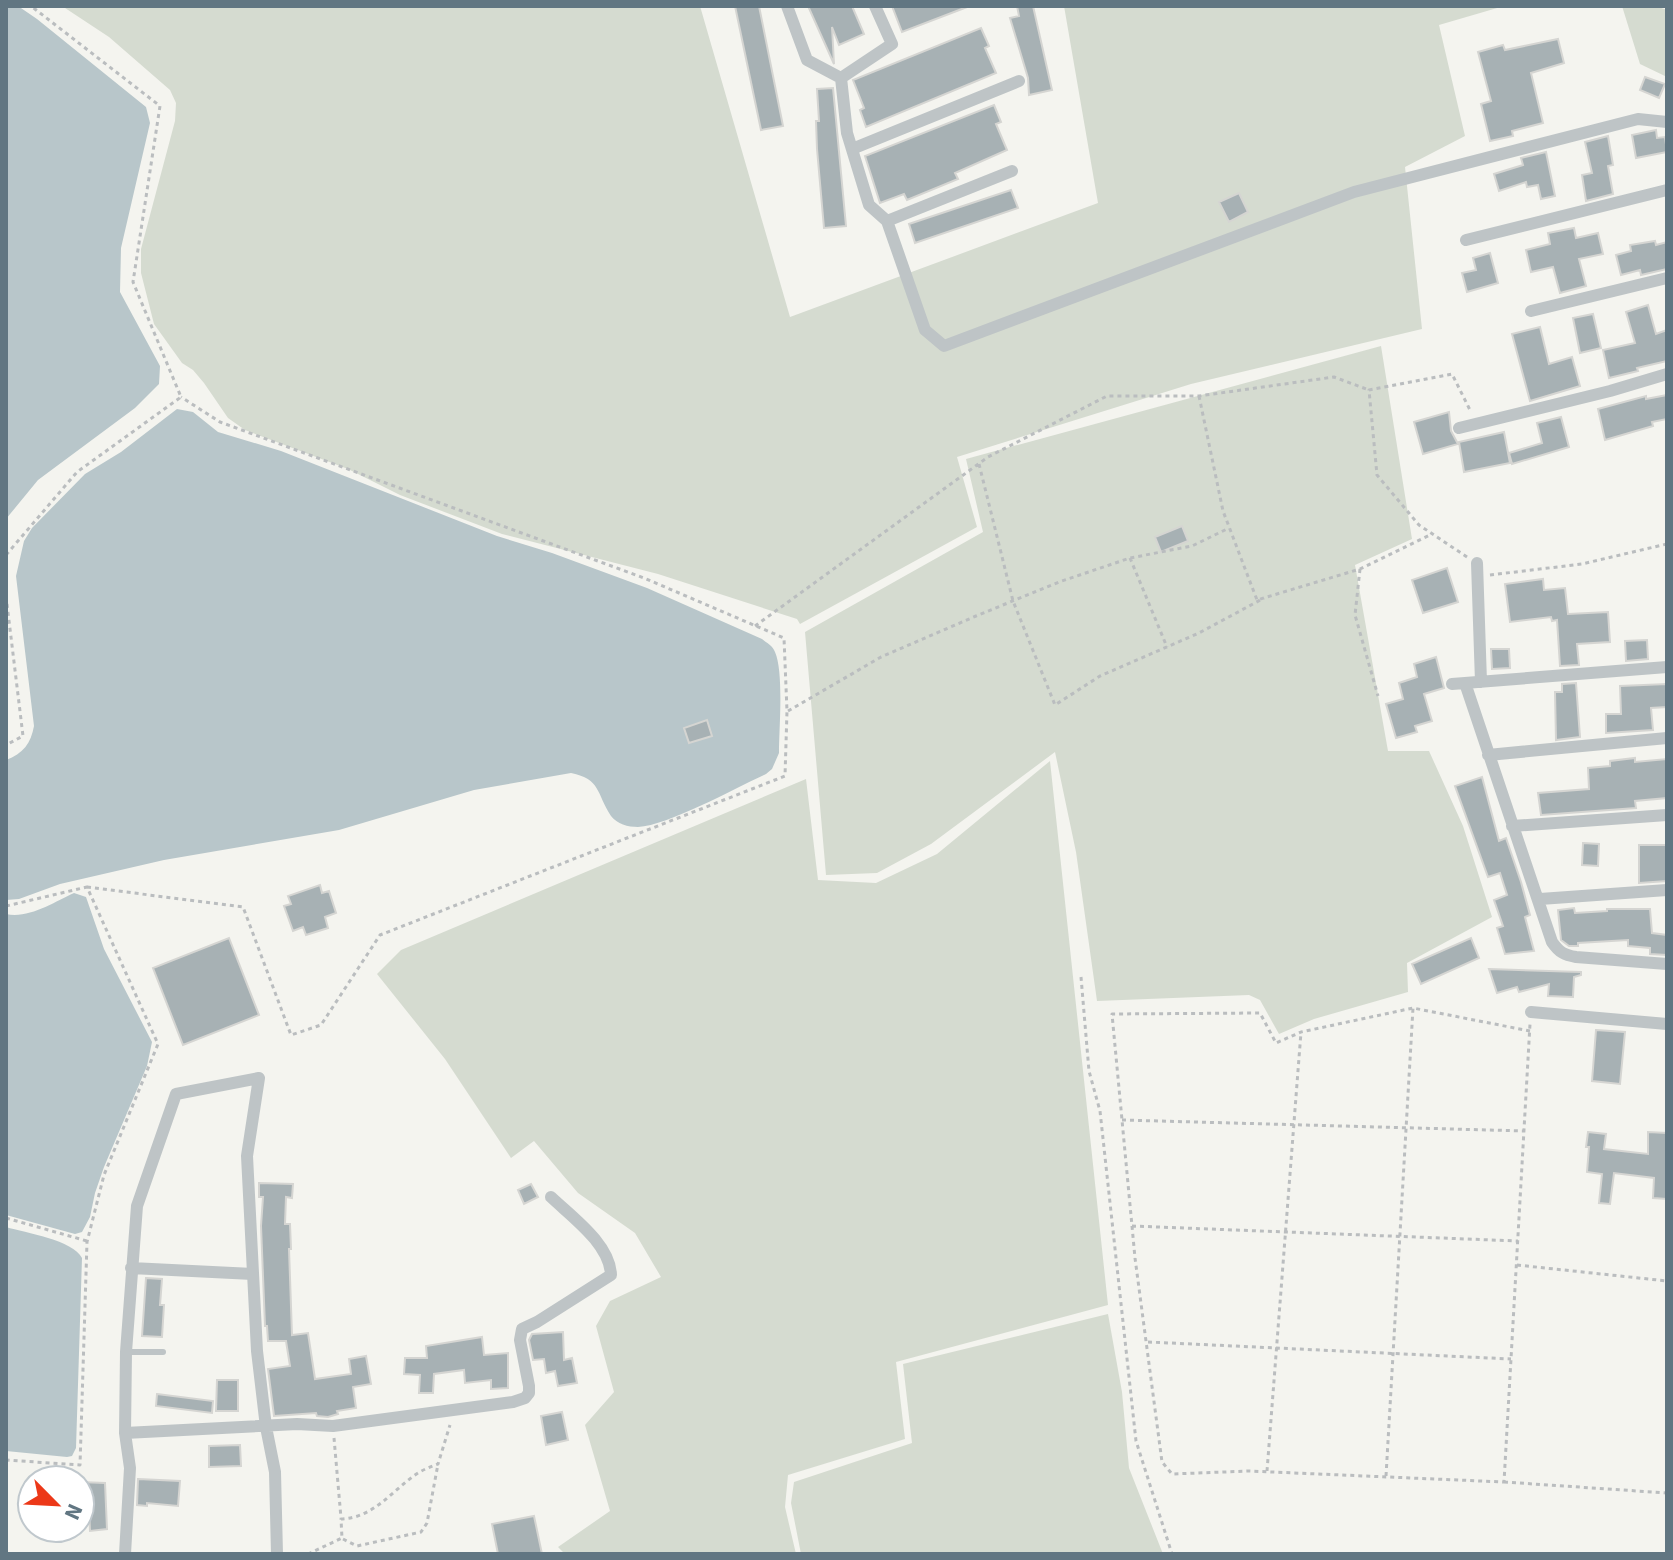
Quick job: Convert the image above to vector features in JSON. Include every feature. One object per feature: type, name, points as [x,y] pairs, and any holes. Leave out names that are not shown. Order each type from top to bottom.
[{"type":"street","points":[[787,6],[807,60],[841,78]]},
{"type":"street","points":[[841,78],[892,44],[875,6]]},
{"type":"street","points":[[841,78],[847,133],[869,205],[887,221],[925,330],[944,346],[1354,192],[1638,119],[1667,122]]},
{"type":"street","points":[[852,149],[1019,81]]},
{"type":"street","points":[[887,221],[1012,171]]},
{"type":"street","points":[[1466,240],[1667,190]]},
{"type":"street","points":[[1531,311],[1667,278]]},
{"type":"street","points":[[1459,428],[1667,374]]},
{"type":"street","points":[[1476,570],[1481,682]]},
{"type":"street","points":[[1667,667],[1458,684],[1488,755],[1540,899],[1552,942],[1564,954],[1667,964]]},
{"type":"street","points":[[1488,755],[1667,738]]},
{"type":"street","points":[[1512,826],[1667,815]]},
{"type":"street","points":[[1540,899],[1667,890]]},
{"type":"street","points":[[1531,1012],[1667,1024]]},
{"type":"street","points":[[125,1554],[130,1468],[125,1433],[126,1352],[137,1206],[176,1094],[259,1078],[247,1156],[266,1427],[275,1472],[277,1554]]},
{"type":"street","points":[[125,1433],[297,1424],[333,1426],[456,1411],[525,1398],[529,1393],[520,1340],[522,1329],[611,1275],[611,1264],[594,1240],[551,1197]]},
{"type":"street","points":[[131,1268],[253,1274]]},
{"type":"lane","points":[[126,1352],[163,1352]]},
{"type":"path","points":[[6,906],[87,887],[243,907],[291,1035],[321,1025],[380,935],[785,776],[787,711],[784,638],[644,578],[220,422],[181,397],[133,282],[160,106],[31,6]]},
{"type":"path","points":[[755,626],[979,464],[1107,396],[1199,396],[1334,377],[1369,390],[1452,374],[1477,424]]},
{"type":"path","points":[[1369,390],[1377,475],[1419,525],[1476,570],[1582,564],[1667,544]]},
{"type":"path","points":[[1199,396],[1223,511],[1257,600],[1360,569],[1432,534]]},
{"type":"path","points":[[6,555],[77,472],[181,397]]},
{"type":"path","points":[[979,464],[1013,601],[1055,705],[1100,676],[1167,647],[1264,598]]},
{"type":"path","points":[[787,711],[881,657],[1013,601],[1130,558],[1192,546],[1229,528]]},
{"type":"path","points":[[1130,558],[1167,647]]},
{"type":"path","points":[[1360,569],[1355,615],[1378,696]]},
{"type":"path","points":[[6,596],[23,736],[6,745]]},
{"type":"path","points":[[6,1460],[80,1465],[87,1242],[104,1175],[158,1044],[87,887]]},
{"type":"path","points":[[1081,977],[1089,1071],[1100,1111],[1136,1441],[1172,1554]]},
{"type":"path","points":[[1530,1031],[1413,1008],[1301,1032],[1276,1043],[1260,1013],[1112,1014],[1132,1226],[1162,1462],[1172,1474],[1267,1472],[1504,1482],[1667,1493]]},
{"type":"path","points":[[1386,1477],[1413,1008]]},
{"type":"path","points":[[1504,1482],[1531,1012]]},
{"type":"path","points":[[1267,1472],[1301,1032]]},
{"type":"path","points":[[1122,1120],[1525,1131]]},
{"type":"path","points":[[6,1218],[87,1242]]},
{"type":"path","points":[[1132,1226],[1518,1241]]},
{"type":"path","points":[[1517,1265],[1667,1281]]},
{"type":"path","points":[[1146,1342],[1511,1359]]},
{"type":"path","points":[[342,1538],[357,1546],[421,1532],[427,1523],[438,1464],[456,1411]]},
{"type":"path","points":[[333,1426],[342,1538]]},
{"type":"path","points":[[341,1519],[356,1519],[369,1513],[418,1472],[438,1464]]},
{"type":"path","points":[[308,1554],[342,1538]]},
{"type":"shaded area","points":[[6,6],[18,6],[37,19],[146,107],[150,123],[121,248],[120,292],[160,366],[159,384],[135,408],[38,480],[6,519]]},
{"type":"shaded area","points":[[62,6],[700,6],[790,317],[1098,203],[1064,6],[1504,6],[1439,25],[1465,136],[1405,167],[1422,329],[1191,384],[957,457],[977,527],[800,624],[797,619],[658,574],[502,534],[400,495],[348,469],[245,430],[228,418],[204,383],[182,363],[154,324],[141,273],[141,249],[175,121],[176,103],[170,90],[109,37]]},
{"type":"shaded area","points":[[1622,6],[1656,6],[1667,10],[1667,77],[1640,64]]},
{"type":"shaded area","points":[[1381,346],[1412,539],[1355,565],[1388,751],[1429,751],[1463,826],[1492,917],[1407,963],[1408,992],[1314,1019],[1279,1034],[1260,1000],[1249,995],[1097,1001],[1076,852],[1055,752],[931,844],[877,873],[826,875],[805,632],[983,532],[966,459]]},
{"type":"shaded area","points":[[177,409],[193,412],[218,432],[281,451],[497,536],[647,588],[762,639],[774,650],[779,673],[779,753],[772,769],[684,813],[651,825],[627,826],[616,821],[593,783],[571,773],[474,790],[339,830],[164,860],[6,900],[6,760],[25,747],[34,726],[16,576],[24,541],[32,528],[85,474],[121,452]]},
{"type":"shaded area","points":[[1050,761],[1108,1305],[896,1362],[905,1439],[788,1475],[785,1507],[796,1554],[565,1554],[558,1547],[610,1511],[585,1425],[614,1392],[596,1326],[610,1301],[661,1277],[635,1233],[578,1193],[534,1141],[511,1158],[445,1059],[377,974],[401,950],[806,779],[818,880],[876,883],[937,854]]},
{"type":"shaded area","points":[[74,893],[86,897],[104,949],[152,1042],[147,1066],[104,1167],[90,1217],[82,1232],[75,1234],[6,1215],[6,914],[32,912]]},
{"type":"shaded area","points":[[6,1227],[69,1246],[82,1258],[76,1448],[72,1456],[6,1451]]},
{"type":"shaded area","points":[[1108,1314],[1122,1392],[1129,1468],[1163,1554],[801,1554],[791,1503],[794,1482],[912,1443],[903,1364]]},
{"type":"building","points":[[735,6],[759,6],[783,126],[761,130]]},
{"type":"building","points":[[808,6],[852,6],[864,34],[839,45],[832,27],[834,64]]},
{"type":"building","points":[[892,6],[966,6],[967,7],[902,32]]},
{"type":"building","points":[[1017,6],[1033,6],[1052,90],[1029,95],[1028,78],[1010,18],[1019,16]]},
{"type":"building","points":[[981,28],[989,46],[985,48],[996,73],[866,127],[860,110],[864,108],[853,80]]},
{"type":"building","points":[[1558,39],[1564,63],[1531,73],[1543,123],[1512,131],[1513,136],[1490,141],[1481,104],[1491,101],[1478,52],[1503,45],[1505,50]]},
{"type":"building","points":[[1645,77],[1665,84],[1659,98],[1640,90]]},
{"type":"building","points":[[833,88],[846,226],[824,228],[817,149],[817,89]]},
{"type":"building","points":[[994,105],[1001,122],[996,124],[1007,150],[955,173],[958,179],[907,200],[904,194],[880,203],[865,156]]},
{"type":"building","points":[[1656,130],[1657,138],[1665,137],[1667,152],[1636,158],[1632,135]]},
{"type":"building","points":[[1608,136],[1613,165],[1608,166],[1613,194],[1586,201],[1582,175],[1592,173],[1585,142]]},
{"type":"building","points":[[1546,152],[1555,196],[1541,199],[1538,185],[1527,187],[1526,182],[1499,191],[1494,174],[1523,165],[1521,158]]},
{"type":"building","points":[[1011,190],[1018,208],[915,243],[909,224]]},
{"type":"building","points":[[1239,193],[1248,212],[1229,222],[1219,202]]},
{"type":"building","points":[[1574,228],[1576,238],[1598,233],[1603,254],[1579,259],[1586,286],[1560,293],[1553,267],[1531,272],[1526,250],[1550,244],[1548,233]]},
{"type":"building","points":[[1655,241],[1656,245],[1667,242],[1667,269],[1641,275],[1640,270],[1621,275],[1616,255],[1631,251],[1630,245]]},
{"type":"building","points":[[1490,253],[1498,283],[1467,292],[1462,273],[1476,270],[1473,258]]},
{"type":"building","points":[[1648,305],[1656,334],[1667,330],[1667,361],[1609,378],[1603,350],[1635,343],[1626,312]]},
{"type":"building","points":[[1593,314],[1601,348],[1580,353],[1573,318]]},
{"type":"building","points":[[1540,327],[1549,364],[1572,357],[1580,386],[1530,401],[1512,334]]},
{"type":"building","points":[[1667,395],[1667,419],[1605,440],[1598,409],[1646,396],[1646,399]]},
{"type":"building","points":[[1449,412],[1451,431],[1458,444],[1423,454],[1414,422]]},
{"type":"building","points":[[1561,417],[1569,447],[1512,464],[1509,453],[1542,443],[1537,423]]},
{"type":"building","points":[[1504,432],[1510,463],[1464,472],[1459,442]]},
{"type":"building","points":[[1182,526],[1188,541],[1161,552],[1155,537]]},
{"type":"building","points":[[1447,568],[1458,602],[1423,613],[1412,580]]},
{"type":"building","points":[[1543,579],[1544,590],[1565,588],[1568,614],[1608,612],[1610,642],[1577,644],[1579,665],[1560,666],[1557,620],[1552,621],[1551,617],[1510,622],[1505,584]]},
{"type":"building","points":[[1647,640],[1648,659],[1626,661],[1625,641]]},
{"type":"building","points":[[1491,649],[1509,649],[1510,668],[1492,669]]},
{"type":"building","points":[[1436,657],[1444,688],[1424,694],[1432,721],[1415,726],[1417,732],[1396,738],[1386,704],[1403,699],[1399,683],[1417,677],[1414,664]]},
{"type":"building","points":[[1576,683],[1580,737],[1556,740],[1555,692],[1562,692],[1562,684]]},
{"type":"building","points":[[1667,684],[1667,707],[1651,708],[1653,730],[1606,733],[1606,714],[1621,714],[1620,686]]},
{"type":"building","points":[[707,720],[712,736],[689,743],[684,728]]},
{"type":"building","points":[[1635,758],[1635,762],[1667,759],[1667,798],[1635,801],[1636,808],[1541,815],[1538,793],[1589,789],[1588,768],[1610,766],[1610,761]]},
{"type":"building","points":[[1482,777],[1499,841],[1506,838],[1521,882],[1530,915],[1525,917],[1534,951],[1505,954],[1497,928],[1503,926],[1494,900],[1507,895],[1500,873],[1488,877],[1455,786]]},
{"type":"building","points":[[1583,843],[1599,844],[1598,866],[1582,865]]},
{"type":"building","points":[[1639,845],[1667,845],[1667,881],[1639,883]]},
{"type":"building","points":[[320,885],[322,893],[329,891],[336,913],[325,917],[328,928],[306,935],[303,927],[293,931],[284,906],[291,904],[288,896]]},
{"type":"building","points":[[1574,908],[1575,913],[1650,909],[1652,933],[1667,935],[1667,955],[1650,954],[1650,948],[1628,946],[1628,940],[1569,946],[1561,940],[1558,910]]},
{"type":"building","points":[[229,938],[259,1015],[183,1045],[153,968]]},
{"type":"building","points":[[1471,938],[1479,958],[1421,984],[1412,964]]},
{"type":"building","points":[[1489,969],[1581,972],[1581,975],[1574,977],[1573,997],[1548,996],[1549,984],[1519,992],[1517,987],[1497,993]]},
{"type":"building","points":[[1596,1030],[1625,1032],[1620,1084],[1592,1081]]},
{"type":"building","points":[[1588,1132],[1606,1134],[1604,1149],[1648,1154],[1648,1132],[1667,1133],[1667,1199],[1653,1198],[1654,1178],[1614,1173],[1610,1204],[1599,1203],[1602,1174],[1587,1172]]},
{"type":"building","points":[[259,1183],[293,1184],[292,1198],[286,1197],[285,1224],[290,1224],[292,1335],[308,1333],[315,1379],[351,1374],[349,1359],[366,1356],[371,1384],[353,1387],[356,1408],[337,1411],[338,1414],[328,1417],[317,1416],[316,1413],[274,1416],[268,1369],[290,1366],[286,1341],[268,1341],[265,1326],[261,1226],[263,1197],[259,1197]]},
{"type":"building","points":[[531,1184],[538,1197],[524,1204],[518,1190]]},
{"type":"building","points":[[146,1278],[162,1279],[162,1337],[142,1336]]},
{"type":"building","points":[[563,1332],[564,1360],[572,1358],[577,1383],[558,1386],[555,1371],[546,1373],[544,1359],[533,1360],[529,1340],[532,1334]]},
{"type":"building","points":[[482,1337],[484,1355],[508,1353],[508,1388],[491,1389],[491,1380],[465,1383],[464,1370],[434,1374],[433,1393],[419,1393],[420,1375],[404,1374],[405,1358],[427,1358],[426,1346]]},
{"type":"building","points":[[217,1380],[238,1380],[238,1411],[216,1411]]},
{"type":"building","points":[[157,1394],[213,1401],[212,1413],[156,1406]]},
{"type":"building","points":[[562,1412],[568,1440],[546,1445],[541,1416]]},
{"type":"building","points":[[240,1445],[241,1466],[209,1467],[209,1446]]},
{"type":"building","points":[[138,1479],[180,1481],[178,1506],[137,1505]]},
{"type":"building","points":[[96,1483],[105,1483],[107,1529],[96,1530]]},
{"type":"building","points":[[534,1516],[542,1554],[498,1554],[492,1524]]}]
